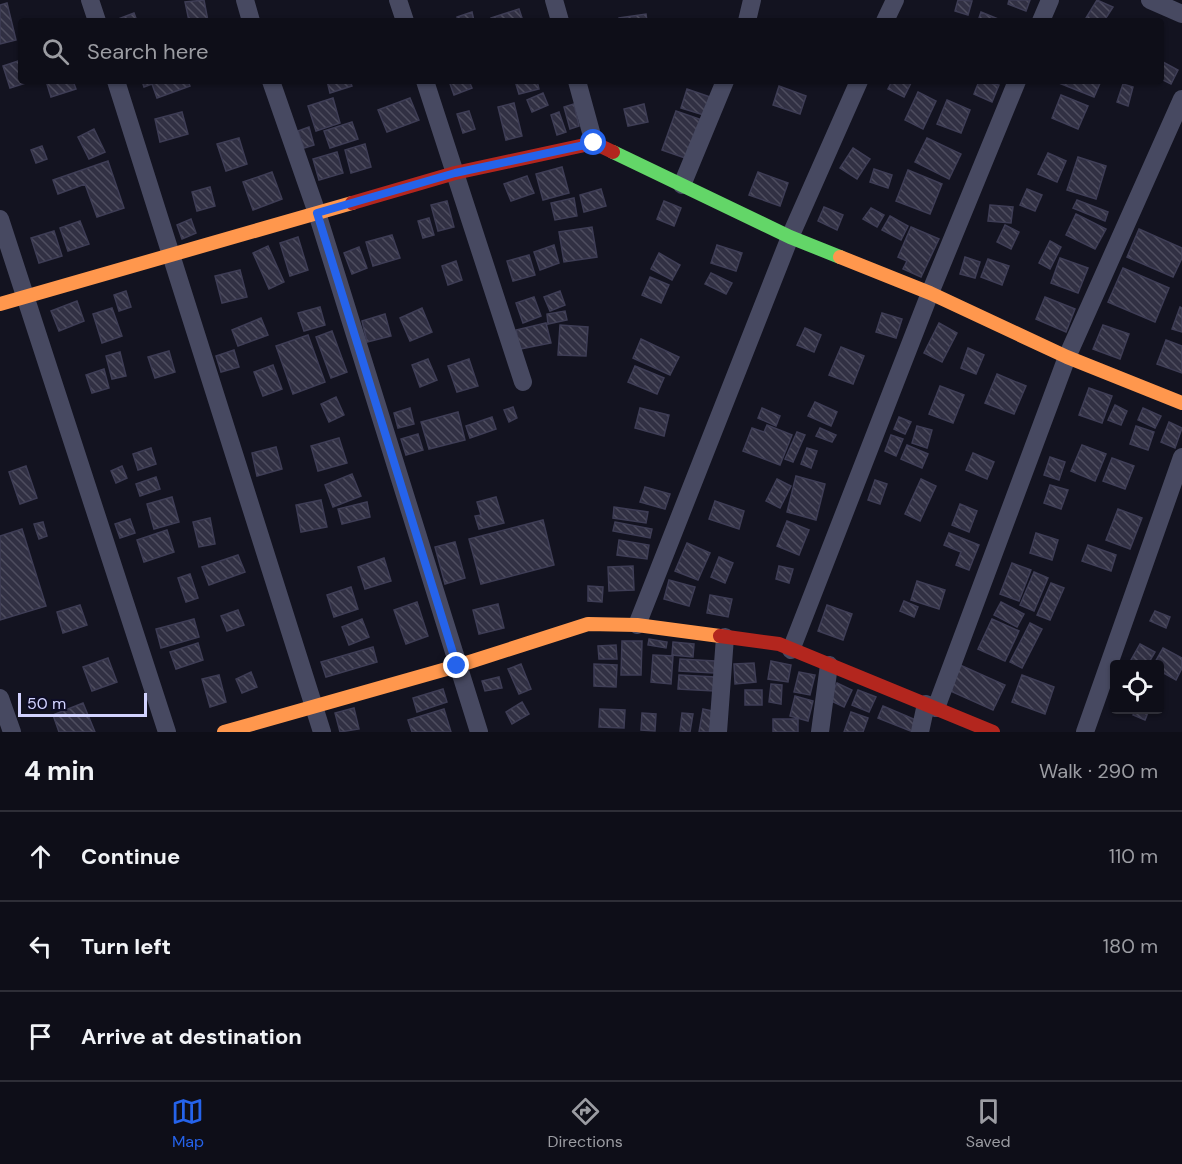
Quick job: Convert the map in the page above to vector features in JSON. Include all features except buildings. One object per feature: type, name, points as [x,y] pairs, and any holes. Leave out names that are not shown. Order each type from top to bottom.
[{"type":"street","points":[[90,0],[96,18]]},
{"type":"street","points":[[244,0],[250,18]]},
{"type":"street","points":[[398,0],[404,18]]},
{"type":"street","points":[[554,0],[559,18]]},
{"type":"street","points":[[748,18],[752,0]]},
{"type":"street","points":[[886,18],[895,0]]},
{"type":"street","points":[[1042,18],[1050,0]]},
{"type":"street","points":[[1150,0],[1182,14]]},
{"type":"street","points":[[117,84],[322,732]]},
{"type":"street","points":[[272,84],[317,213],[479,732]]},
{"type":"street","points":[[426,84],[524,382]]},
{"type":"street","points":[[578,84],[594,143]]},
{"type":"street","points":[[682,185],[724,84]]},
{"type":"street","points":[[637,625],[790,237],[858,84]]},
{"type":"street","points":[[791,650],[930,293],[1016,84]]},
{"type":"street","points":[[920,732],[1067,357],[1182,99]]},
{"type":"street","points":[[0,304],[455,173],[594,143],[790,237],[930,293],[1067,357],[1182,403]]},
{"type":"street","points":[[0,219],[167,732]]},
{"type":"street","points":[[1085,732],[1182,457]]},
{"type":"street","points":[[224,732],[457,666],[588,624],[637,625],[778,644],[993,732]]},
{"type":"street","points":[[718,732],[725,637]]},
{"type":"street","points":[[820,732],[829,665]]},
{"type":"street","points":[[0,698],[12,732]]},
{"type":"traffic: fast","points":[[613,152],[790,237],[840,257]]},
{"type":"traffic: slow","points":[[0,304],[352,203]]},
{"type":"traffic: slow","points":[[840,257],[930,293],[1067,357],[1182,403]]},
{"type":"traffic: slow","points":[[224,732],[457,666],[588,624],[637,625],[720,636]]},
{"type":"traffic: jam","points":[[352,203],[455,173],[594,143],[613,152]]},
{"type":"traffic: jam","points":[[720,636],[779,644],[993,732]]},
{"type":"route","points":[[457,666],[317,213],[455,173],[594,143]]}]
